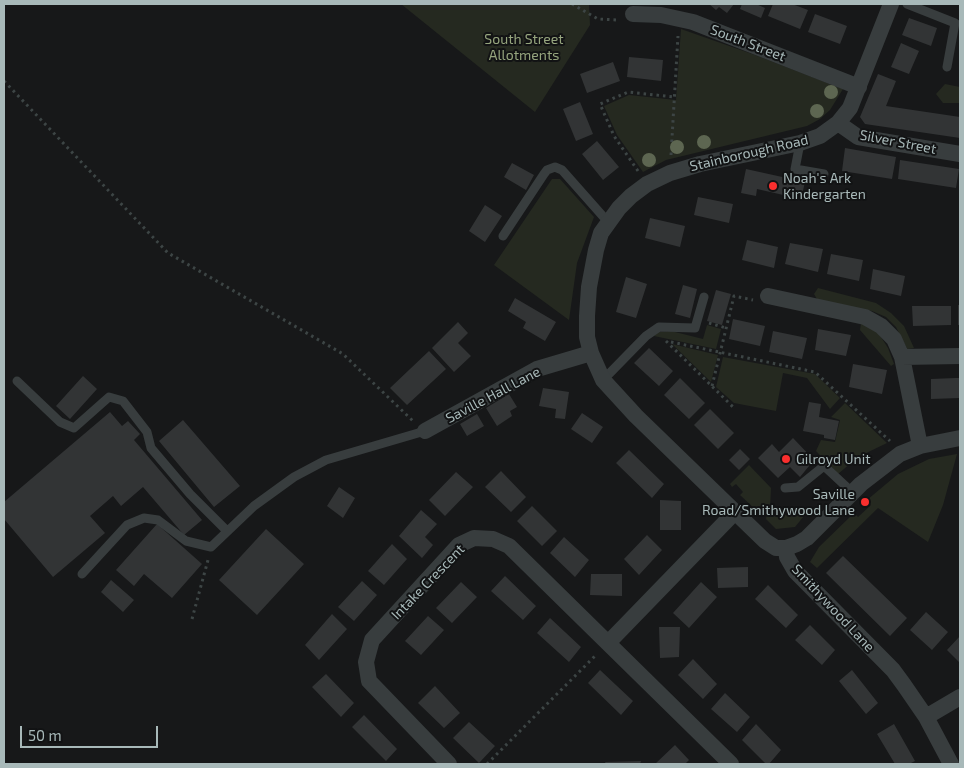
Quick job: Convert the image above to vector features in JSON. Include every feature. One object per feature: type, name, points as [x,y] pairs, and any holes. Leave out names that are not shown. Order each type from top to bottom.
[{"type":"street","name":"Stainborough Road","points":[[587,337],[586,316],[592,268],[602,233],[619,208],[631,196],[648,184],[670,173],[700,164],[800,143],[820,136],[838,123],[850,108],[891,4]]},
{"type":"street","name":"South Street","points":[[633,14],[662,10],[678,18],[693,22],[859,87]]},
{"type":"street","name":"Silver Street","points":[[838,123],[858,137],[960,154]]},
{"type":"street","points":[[768,296],[795,295],[864,317],[881,326],[894,339],[902,356],[920,446]]},
{"type":"street","name":"Smithywood Lane","points":[[587,337],[591,353],[603,380],[636,416],[765,541],[776,548],[786,548],[787,557],[794,571],[893,670],[926,717],[951,764]]},
{"type":"street","name":"Saville Hall Lane","points":[[425,431],[537,369],[591,353]]},
{"type":"street","points":[[902,356],[960,356]]},
{"type":"street","points":[[786,548],[798,544],[807,538],[852,492],[900,454],[920,446],[960,438]]},
{"type":"street","points":[[608,642],[735,512]]},
{"type":"street","name":"Intake Crescent","points":[[449,764],[369,681],[366,662],[372,640],[459,545],[474,538],[493,539],[509,546],[731,764]]},
{"type":"street","points":[[926,717],[960,697]]},
{"type":"lane","points":[[907,4],[955,23],[947,67]]},
{"type":"lane","points":[[800,143],[795,168],[824,174]]},
{"type":"lane","points":[[503,236],[547,170],[555,167],[562,170],[608,222]]},
{"type":"lane","points":[[603,380],[646,336],[659,327],[695,328],[704,297]]},
{"type":"lane","points":[[17,380],[60,422],[74,428],[109,398],[123,401],[147,432],[151,448],[190,494],[227,531]]},
{"type":"lane","points":[[82,574],[127,525],[144,518],[158,520],[186,542],[211,547],[260,501],[294,477],[326,460],[425,431]]},
{"type":"lane","points":[[785,488],[798,487],[824,466],[852,492]]},
{"type":"path","points":[[572,4],[598,19],[628,20],[633,14]]},
{"type":"path","points":[[670,173],[678,18]]},
{"type":"path","points":[[4,82],[168,253],[343,354],[425,431]]},
{"type":"path","points":[[648,184],[614,136],[600,104],[628,92],[674,96]]},
{"type":"path","points":[[712,386],[734,296],[764,302],[768,296]]},
{"type":"path","points":[[698,321],[726,328]]},
{"type":"path","points":[[646,336],[816,372],[891,441],[900,454]]},
{"type":"path","points":[[666,341],[733,406]]},
{"type":"path","points":[[735,512],[834,511]]},
{"type":"path","points":[[192,619],[211,547]]},
{"type":"path","points":[[487,764],[608,642]]},
{"type":"green space","name":"South Street Allotments","points":[[401,4],[589,4],[590,25],[535,112]]},
{"type":"green space","points":[[681,29],[843,89],[830,110],[820,119],[807,126],[666,160],[643,172],[617,135],[604,106],[629,95],[676,100]]},
{"type":"green space","points":[[945,84],[960,87],[960,103],[943,103],[936,94]]},
{"type":"green space","points":[[552,179],[560,179],[594,217],[577,263],[569,320],[494,265]]},
{"type":"green space","points":[[818,288],[876,303],[891,313],[904,326],[914,348],[907,349],[896,327],[886,317],[872,311],[818,301],[814,294]]},
{"type":"green space","points":[[861,323],[869,326],[879,334],[888,348],[894,364],[891,366],[860,330]]},
{"type":"green space","points":[[707,325],[721,329],[716,349],[654,336],[658,332],[671,331],[703,339]]},
{"type":"green space","points":[[672,344],[718,355],[711,382]]},
{"type":"green space","points":[[723,357],[815,374],[840,398],[830,409],[807,378],[783,373],[776,411],[734,403],[716,387]]},
{"type":"green space","points":[[845,403],[887,443],[858,457],[838,474],[816,451],[821,440],[835,442],[840,420],[831,417]]},
{"type":"green space","points":[[957,454],[943,505],[928,542],[878,508],[817,568],[810,562],[819,547],[854,513],[858,517],[871,505],[867,500],[898,474],[929,459]]},
{"type":"green space","points":[[749,465],[771,488],[770,509],[756,510],[740,495],[743,492],[736,484],[732,487],[730,484]]},
{"type":"green space","points":[[767,514],[804,516],[795,527],[776,529],[766,519]]},
{"type":"building","points":[[709,4],[734,4],[727,13],[719,7],[716,10]]},
{"type":"building","points":[[742,4],[756,4],[765,8],[761,18],[740,9]]},
{"type":"building","points":[[773,4],[792,4],[808,10],[800,29],[768,16]]},
{"type":"building","points":[[815,14],[847,26],[840,44],[808,32]]},
{"type":"building","points":[[909,18],[937,28],[931,46],[902,35]]},
{"type":"building","points":[[901,43],[919,51],[909,74],[891,67]]},
{"type":"building","points":[[629,57],[663,60],[661,81],[627,77]]},
{"type":"building","points":[[613,62],[620,81],[587,93],[580,74]]},
{"type":"building","points":[[878,74],[896,81],[886,106],[960,117],[960,138],[865,124],[860,117]]},
{"type":"building","points":[[580,102],[593,134],[576,141],[563,109]]},
{"type":"building","points":[[597,141],[619,167],[603,180],[582,154]]},
{"type":"building","points":[[845,148],[896,157],[892,179],[842,171]]},
{"type":"building","points":[[900,160],[959,169],[956,188],[898,179]]},
{"type":"building","points":[[512,163],[534,175],[526,190],[504,177]]},
{"type":"building","name":"Noah's Ark Kindergarten","points":[[746,169],[805,182],[801,199],[757,189],[756,196],[741,193]]},
{"type":"building","points":[[698,197],[733,204],[729,223],[694,215]]},
{"type":"building","points":[[485,205],[502,216],[485,242],[469,231]]},
{"type":"building","points":[[650,218],[685,226],[680,247],[645,238]]},
{"type":"building","points":[[747,240],[778,247],[774,268],[742,260]]},
{"type":"building","points":[[790,243],[823,249],[818,272],[785,264]]},
{"type":"building","points":[[831,254],[863,260],[859,281],[827,274]]},
{"type":"building","points":[[873,269],[905,276],[901,296],[870,289]]},
{"type":"building","points":[[626,277],[647,284],[636,318],[616,312]]},
{"type":"building","points":[[683,285],[697,289],[690,318],[675,314]]},
{"type":"building","points":[[716,290],[731,294],[722,325],[707,321]]},
{"type":"building","points":[[515,298],[556,322],[545,341],[523,328],[526,322],[508,311]]},
{"type":"building","points":[[958,305],[960,305],[960,325],[958,325]]},
{"type":"building","points":[[912,306],[951,306],[951,325],[913,326]]},
{"type":"building","points":[[733,319],[765,326],[760,346],[729,339]]},
{"type":"building","points":[[458,322],[468,333],[458,343],[471,356],[454,372],[432,348]]},
{"type":"building","points":[[818,329],[851,335],[846,356],[815,350]]},
{"type":"building","points":[[773,331],[807,338],[802,359],[769,352]]},
{"type":"building","points":[[649,348],[673,371],[659,386],[634,363]]},
{"type":"building","points":[[429,351],[446,369],[407,405],[390,388]]},
{"type":"building","points":[[853,364],[887,370],[882,394],[849,387]]},
{"type":"building","points":[[83,376],[97,389],[70,419],[56,406]]},
{"type":"building","points":[[680,378],[705,403],[689,419],[664,395]]},
{"type":"building","points":[[960,378],[960,398],[931,399],[931,379]]},
{"type":"building","points":[[543,388],[569,392],[565,419],[555,418],[556,409],[539,406]]},
{"type":"building","points":[[509,394],[517,407],[510,411],[512,416],[497,426],[486,408]]},
{"type":"building","points":[[809,402],[821,404],[819,417],[839,421],[835,440],[824,438],[824,435],[803,431]]},
{"type":"building","points":[[710,409],[734,433],[718,449],[694,425]]},
{"type":"building","points":[[110,412],[122,426],[128,421],[140,434],[134,440],[202,520],[184,535],[143,487],[121,506],[113,496],[90,516],[105,533],[53,577],[4,519],[4,502]]},
{"type":"building","points":[[582,413],[603,427],[592,443],[571,429]]},
{"type":"building","points":[[477,414],[484,426],[467,436],[460,424]]},
{"type":"building","points":[[183,420],[240,486],[214,507],[159,441]]},
{"type":"building","name":"Gilroyd Unit","points":[[793,438],[814,460],[800,477],[790,467],[778,478],[758,458],[772,444],[779,452]]},
{"type":"building","points":[[740,449],[750,459],[739,470],[729,460]]},
{"type":"building","points":[[629,450],[664,484],[652,498],[616,463]]},
{"type":"building","points":[[501,471],[526,497],[511,512],[485,487]]},
{"type":"building","points":[[456,472],[473,487],[445,516],[429,500]]},
{"type":"building","points":[[339,487],[355,498],[343,518],[327,506]]},
{"type":"building","points":[[660,500],[681,501],[681,530],[660,530]]},
{"type":"building","points":[[532,506],[557,531],[542,546],[517,521]]},
{"type":"building","points":[[421,510],[437,524],[425,537],[433,545],[422,558],[399,536]]},
{"type":"building","points":[[157,524],[202,564],[172,598],[144,574],[134,586],[116,570]]},
{"type":"building","points":[[266,529],[304,564],[257,615],[219,580]]},
{"type":"building","points":[[647,535],[662,550],[639,575],[624,559]]},
{"type":"building","points":[[564,537],[589,560],[575,577],[550,553]]},
{"type":"building","points":[[392,544],[407,559],[384,585],[368,571]]},
{"type":"building","points":[[843,556],[907,618],[890,636],[826,573]]},
{"type":"building","points":[[748,567],[748,587],[718,588],[717,568]]},
{"type":"building","points":[[591,574],[622,574],[622,596],[590,595]]},
{"type":"building","points":[[505,576],[536,606],[523,620],[491,591]]},
{"type":"building","points":[[111,580],[134,600],[123,612],[101,592]]},
{"type":"building","points":[[362,581],[377,595],[354,621],[338,607]]},
{"type":"building","points":[[461,582],[477,597],[452,623],[436,608]]},
{"type":"building","points":[[701,582],[717,597],[689,628],[673,613]]},
{"type":"building","points":[[768,585],[798,615],[786,628],[755,599]]},
{"type":"building","points":[[926,612],[948,632],[932,650],[910,630]]},
{"type":"building","points":[[332,614],[347,629],[319,660],[305,645]]},
{"type":"building","points":[[428,616],[444,630],[421,655],[405,641]]},
{"type":"building","points":[[550,618],[581,647],[569,662],[537,633]]},
{"type":"building","points":[[810,625],[835,650],[822,665],[795,640]]},
{"type":"building","points":[[659,627],[680,627],[679,657],[660,658]]},
{"type":"building","points":[[960,636],[960,663],[947,650]]},
{"type":"building","points":[[693,659],[717,684],[703,699],[678,675]]},
{"type":"building","points":[[600,670],[633,701],[621,715],[588,683]]},
{"type":"building","points":[[852,670],[878,703],[866,714],[839,681]]},
{"type":"building","points":[[326,674],[354,703],[341,717],[312,687]]},
{"type":"building","points":[[435,686],[460,713],[444,728],[418,703]]},
{"type":"building","points":[[725,693],[750,717],[737,732],[711,709]]},
{"type":"building","points":[[364,715],[397,749],[386,761],[352,727]]},
{"type":"building","points":[[469,722],[495,746],[479,763],[453,738]]},
{"type":"building","points":[[756,724],[781,750],[769,764],[766,764],[742,740]]},
{"type":"building","points":[[894,724],[915,761],[909,764],[895,764],[877,734]]},
{"type":"building","points":[[675,745],[689,760],[685,764],[655,764]]},
{"type":"building","points":[[641,761],[640,764],[606,764],[605,762]]},
{"type":"place","name":"Noah's Ark Kindergarten","points":[[773,186]]},
{"type":"place","name":"Gilroyd Unit","points":[[786,459]]},
{"type":"place","name":"Saville Road/Smithywood Lane","points":[[865,502]]}]
